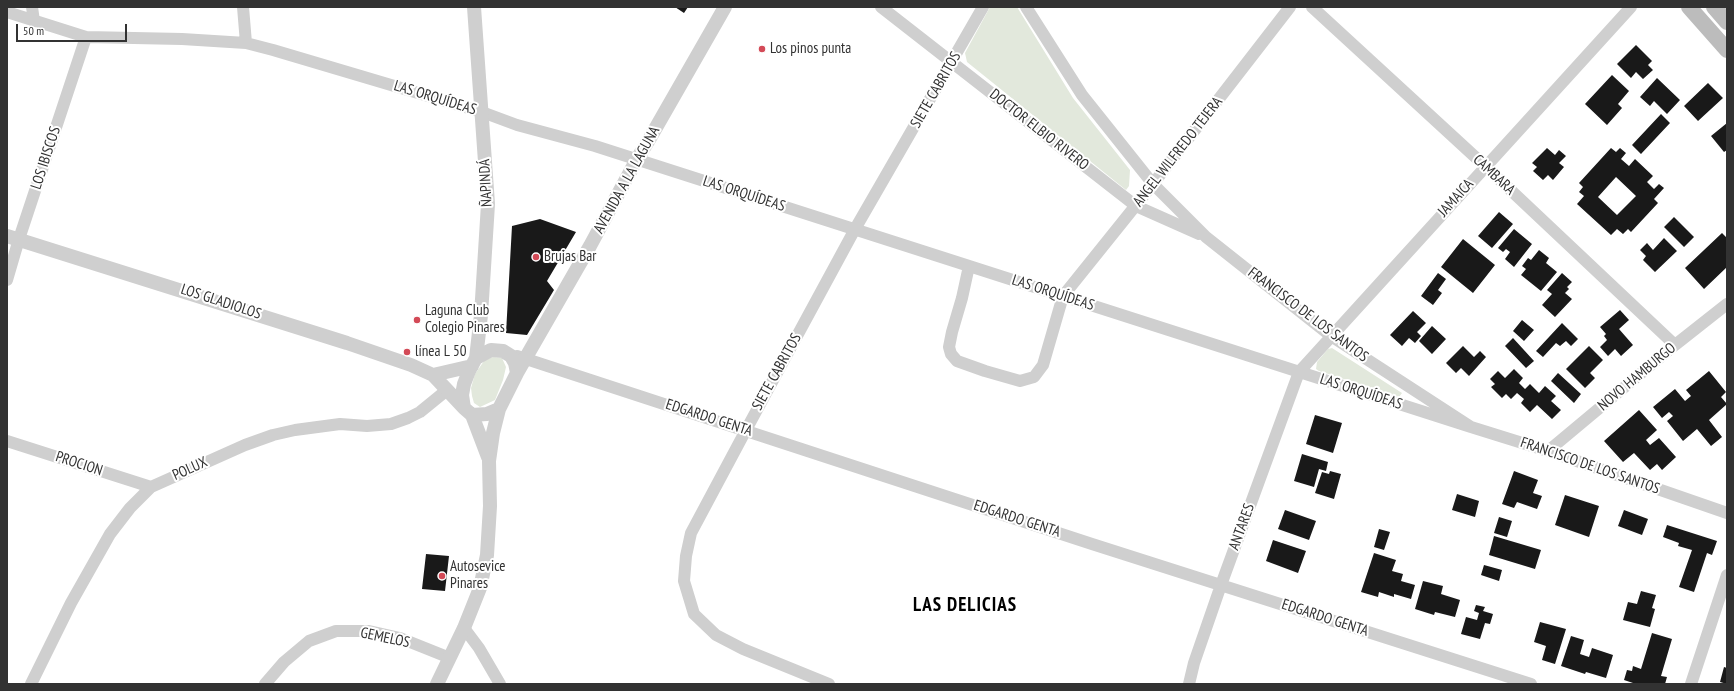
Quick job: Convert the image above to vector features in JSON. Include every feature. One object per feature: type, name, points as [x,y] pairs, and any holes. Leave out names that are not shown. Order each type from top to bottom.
[{"type":"main road","points":[[1689,7],[1727,50]]},
{"type":"main road","points":[[1714,7],[1727,22]]},
{"type":"street","points":[[32,7],[34,21]]},
{"type":"street","points":[[243,7],[246,43]]},
{"type":"street","name":"ÑAPINDÁ","points":[[474,7],[488,204],[481,315],[474,362]]},
{"type":"street","name":"AVENIDA A LA LAGUNA","points":[[517,373],[590,246],[637,159],[725,7]]},
{"type":"street","name":"DOCTOR ELBIO RIVERO","points":[[881,7],[1136,206],[1206,237]]},
{"type":"street","name":"SIETE CABRITOS","points":[[829,684],[742,650],[716,635],[694,614],[684,581],[686,556],[691,533],[855,229],[983,7]]},
{"type":"street","name":"FRANCISCO DE LOS SANTOS","points":[[1026,7],[1082,95],[1153,184],[1206,237],[1331,336],[1472,427],[1548,451],[1727,513]]},
{"type":"street","name":"ANGEL WILFREDO TEJERA","points":[[1063,296],[1136,206],[1290,7]]},
{"type":"street","name":"CAMBARA","points":[[1312,7],[1485,166],[1675,345]]},
{"type":"street","name":"JAMAICA","points":[[1299,372],[1631,7]]},
{"type":"street","name":"LAS ORQUÍDEAS","points":[[7,12],[86,37],[182,39],[246,43],[281,52],[482,112],[517,125],[637,159],[1472,427]]},
{"type":"street","name":"LOS IBISCOS","points":[[7,280],[13,237],[86,37]]},
{"type":"street","name":"LOS GLADIOLOS","points":[[13,237],[347,343],[411,365],[433,374],[468,411]]},
{"type":"street","points":[[969,266],[949,347],[951,354],[957,361],[985,371],[1020,381],[1034,377],[1043,366],[1063,296]]},
{"type":"street","name":"NOVO HAMBURGO","points":[[1548,451],[1675,345],[1727,304]]},
{"type":"street","points":[[433,374],[474,362],[491,350],[503,352],[512,356],[517,373],[499,409],[493,433],[489,462],[490,506],[487,555],[480,588],[464,628],[437,684]]},
{"type":"street","name":"EDGARDO GENTA","points":[[503,352],[526,358],[1221,585],[1531,684]]},
{"type":"street","points":[[474,362],[464,384],[462,395],[468,411],[484,442],[489,462]]},
{"type":"street","name":"ANTARES","points":[[1190,684],[1194,663],[1221,585],[1299,372]]},
{"type":"street","name":"POLUX","points":[[31,684],[71,603],[110,534],[130,508],[151,487],[239,448],[273,435],[295,430],[340,424],[367,426],[391,424],[420,412],[447,390]]},
{"type":"street","points":[[468,411],[487,414],[499,409]]},
{"type":"street","name":"PROCION","points":[[7,441],[151,487]]},
{"type":"street","points":[[1691,684],[1727,575]]},
{"type":"street","points":[[464,628],[479,648],[500,684]]},
{"type":"street","name":"GEMELOS","points":[[265,684],[284,662],[309,641],[336,631],[369,631],[400,638],[450,658]]},
{"type":"shaded area","points":[[990,7],[1017,7],[1073,98],[1130,170],[1129,186],[1126,190],[967,62],[965,53]]},
{"type":"shaded area","points":[[1332,348],[1402,393],[1399,397],[1316,369],[1317,362],[1328,349]]},
{"type":"shaded area","points":[[493,357],[502,358],[506,367],[503,380],[495,400],[480,407],[474,403],[471,388],[475,374],[484,361]]},
{"type":"building","points":[[675,7],[688,7],[684,13]]},
{"type":"building","points":[[1636,45],[1652,61],[1648,65],[1653,70],[1643,79],[1636,72],[1631,78],[1617,64]]},
{"type":"building","points":[[1612,75],[1629,91],[1618,104],[1622,108],[1607,125],[1585,104]]},
{"type":"building","points":[[1657,78],[1680,100],[1667,114],[1654,101],[1650,106],[1640,97]]},
{"type":"building","points":[[1708,83],[1723,98],[1698,121],[1684,106]]},
{"type":"building","points":[[1661,114],[1670,123],[1641,154],[1632,145]]},
{"type":"building","points":[[1727,123],[1727,150],[1724,152],[1711,136]]},
{"type":"building","points":[[1547,148],[1555,155],[1559,150],[1566,156],[1559,163],[1564,167],[1553,180],[1548,175],[1543,180],[1533,171],[1537,167],[1532,163]]},
{"type":"building","points":[[1611,148],[1616,152],[1620,148],[1626,153],[1621,159],[1629,166],[1635,159],[1653,176],[1647,182],[1654,189],[1659,184],[1664,188],[1654,199],[1658,203],[1631,232],[1628,229],[1623,234],[1617,229],[1611,235],[1577,204],[1584,196],[1579,192],[1583,187],[1579,183]],"holes":[[[1616,177],[1636,196],[1617,215],[1598,197]]]},
{"type":"building","points":[[1499,212],[1513,224],[1492,248],[1478,236]]},
{"type":"building","points":[[1674,217],[1694,237],[1684,247],[1664,227]]},
{"type":"building","name":"Brujas Bar","points":[[540,219],[576,232],[547,281],[554,290],[527,335],[506,333],[512,226]]},
{"type":"building","points":[[1514,229],[1532,244],[1514,267],[1505,259],[1510,252],[1506,249],[1503,252],[1498,248]]},
{"type":"building","points":[[1722,233],[1727,238],[1727,267],[1704,289],[1685,268]]},
{"type":"building","points":[[1664,238],[1677,251],[1655,272],[1643,260],[1646,256],[1640,250],[1647,243],[1653,250]]},
{"type":"building","points":[[1463,239],[1495,265],[1473,293],[1441,267]]},
{"type":"building","points":[[1539,250],[1549,258],[1546,263],[1557,272],[1541,291],[1521,275],[1526,269],[1522,266],[1528,258],[1531,260]]},
{"type":"building","points":[[1438,273],[1446,279],[1438,290],[1442,293],[1433,305],[1421,296]]},
{"type":"building","points":[[1562,273],[1572,282],[1567,287],[1569,289],[1565,293],[1572,299],[1555,317],[1542,305],[1552,294],[1547,290]]},
{"type":"building","points":[[1620,310],[1629,320],[1619,329],[1633,345],[1621,356],[1615,349],[1608,356],[1600,347],[1607,340],[1604,336],[1606,334],[1600,327]]},
{"type":"building","points":[[1413,311],[1426,323],[1417,332],[1421,336],[1415,343],[1409,338],[1402,346],[1390,335]]},
{"type":"building","points":[[1522,320],[1534,330],[1524,341],[1513,331]]},
{"type":"building","points":[[1562,323],[1578,339],[1571,346],[1566,341],[1560,346],[1556,343],[1543,357],[1536,351]]},
{"type":"building","points":[[1432,326],[1446,339],[1432,354],[1419,341]]},
{"type":"building","points":[[1513,338],[1534,361],[1526,368],[1505,346]]},
{"type":"building","points":[[1463,346],[1474,357],[1480,351],[1486,357],[1469,376],[1461,368],[1456,373],[1446,363]]},
{"type":"building","points":[[1589,346],[1603,360],[1590,373],[1595,378],[1585,388],[1566,369]]},
{"type":"building","points":[[1514,369],[1523,378],[1519,383],[1525,389],[1530,384],[1539,393],[1545,386],[1556,396],[1551,401],[1561,410],[1552,419],[1537,405],[1530,412],[1521,403],[1524,399],[1517,393],[1511,399],[1506,394],[1502,398],[1491,387],[1495,384],[1490,379],[1498,371],[1505,378]]},
{"type":"building","points":[[1709,371],[1726,392],[1721,397],[1727,404],[1709,420],[1722,437],[1711,446],[1697,429],[1683,441],[1667,421],[1673,416],[1669,412],[1662,418],[1653,407],[1675,389],[1685,401],[1691,396],[1686,390]]},
{"type":"building","points":[[1558,373],[1581,394],[1574,403],[1551,381]]},
{"type":"building","points":[[1639,410],[1657,430],[1646,440],[1650,445],[1659,438],[1676,457],[1662,470],[1657,464],[1650,470],[1634,453],[1623,462],[1604,441]]},
{"type":"building","points":[[1315,415],[1342,423],[1333,453],[1306,444]]},
{"type":"building","points":[[1302,454],[1328,462],[1326,471],[1319,469],[1314,487],[1294,481]]},
{"type":"building","points":[[1330,471],[1341,474],[1334,499],[1315,493],[1322,472],[1329,474]]},
{"type":"building","points":[[1514,471],[1538,480],[1533,493],[1542,496],[1537,509],[1517,502],[1514,508],[1502,504]]},
{"type":"building","points":[[1457,494],[1479,501],[1475,517],[1452,510]]},
{"type":"building","points":[[1565,495],[1599,506],[1589,537],[1555,525]]},
{"type":"building","points":[[1285,510],[1316,521],[1309,540],[1278,529]]},
{"type":"building","points":[[1624,510],[1648,519],[1642,535],[1618,526]]},
{"type":"building","points":[[1499,517],[1512,521],[1507,537],[1494,533]]},
{"type":"building","points":[[1667,525],[1717,541],[1712,555],[1707,553],[1694,592],[1679,587],[1692,550],[1678,546],[1679,543],[1663,537]]},
{"type":"building","points":[[1379,529],[1390,532],[1384,550],[1374,547]]},
{"type":"building","points":[[1494,536],[1541,550],[1535,569],[1489,555]]},
{"type":"building","points":[[1273,540],[1306,551],[1298,573],[1266,561]]},
{"type":"building","points":[[1374,553],[1396,560],[1392,571],[1403,574],[1401,581],[1415,585],[1411,599],[1394,594],[1394,597],[1379,592],[1378,597],[1361,592]]},
{"type":"building","points":[[426,554],[449,556],[445,591],[422,589]]},
{"type":"building","points":[[1484,565],[1502,570],[1499,581],[1481,575]]},
{"type":"building","points":[[1423,581],[1443,586],[1441,594],[1460,600],[1455,617],[1435,612],[1434,615],[1415,609]]},
{"type":"building","points":[[1641,591],[1656,595],[1652,608],[1655,609],[1650,627],[1623,620],[1628,602],[1637,604]]},
{"type":"building","points":[[1476,605],[1485,607],[1483,611],[1493,614],[1490,624],[1485,623],[1480,639],[1461,634],[1466,617],[1477,620],[1479,613],[1474,611]]},
{"type":"building","points":[[1540,622],[1566,629],[1555,664],[1542,660],[1546,646],[1534,642]]},
{"type":"building","points":[[1652,633],[1672,639],[1661,676],[1667,677],[1665,684],[1636,684],[1624,680],[1627,670],[1632,671],[1633,666],[1641,669]]},
{"type":"building","points":[[1571,636],[1584,640],[1580,654],[1589,657],[1592,648],[1613,655],[1606,678],[1586,672],[1585,674],[1561,666]]},
{"type":"building","points":[[1724,667],[1727,668],[1727,684],[1720,682]]},
{"type":"place","name":"Los pinos punta","points":[[762,49]]},
{"type":"place","name":"Brujas Bar","points":[[536,257]]},
{"type":"place","name":"Laguna Club Colegio Pinares","points":[[417,320]]},
{"type":"place","name":"línea L 50","points":[[407,352]]},
{"type":"place","name":"Autosevice Pinares","points":[[442,576]]},
{"type":"district","name":"LAS DELICIAS","points":[[965,606]]}]
